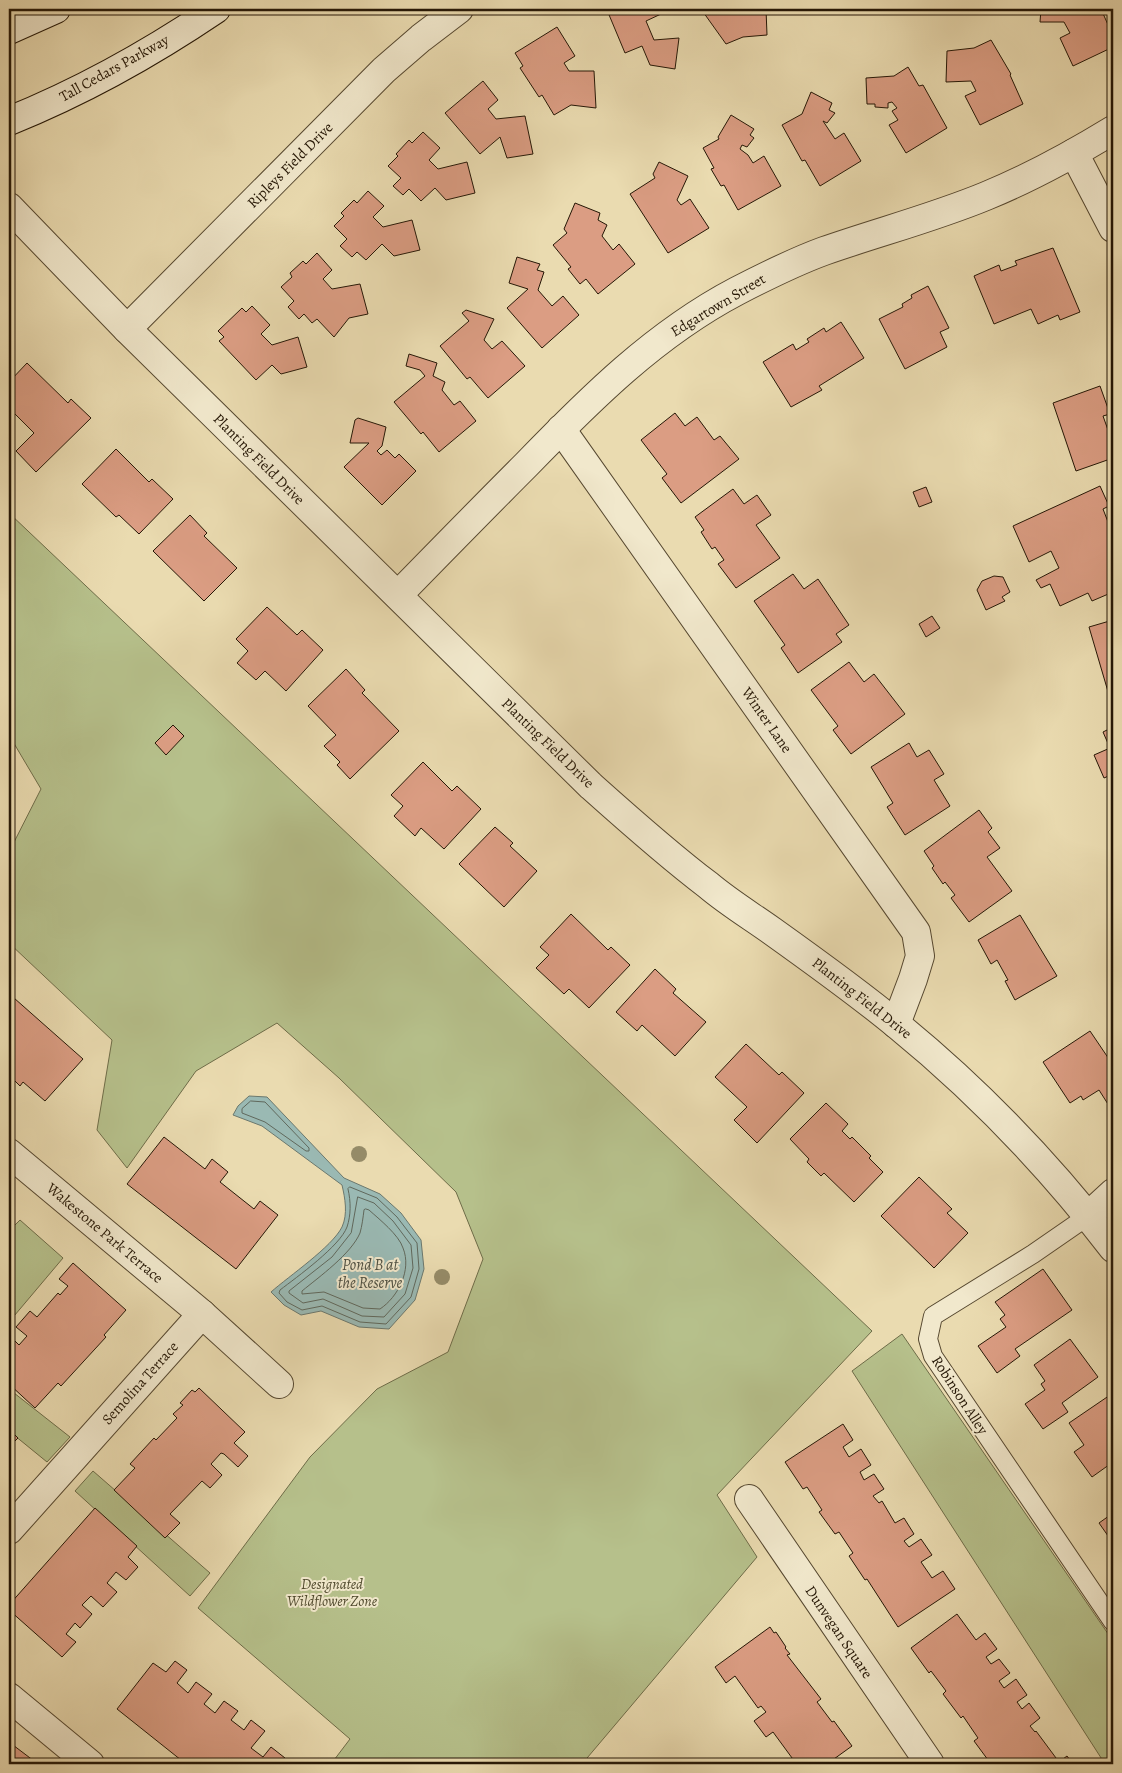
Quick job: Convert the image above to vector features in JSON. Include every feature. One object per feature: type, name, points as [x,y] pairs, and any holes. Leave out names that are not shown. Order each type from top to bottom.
[{"type":"street","points":[[9,30],[56,9]]},
{"type":"street","name":"Tall Cedars Parkway","points":[[9,122],[44,107],[105,76],[216,9]]},
{"type":"street","name":"Ripleys Field Drive","points":[[127,329],[384,70],[459,9]]},
{"type":"street","name":"Edgartown Street","points":[[398,595],[615,376],[653,345],[693,317],[735,292],[778,270],[824,251],[917,222],[986,196],[1031,176],[1113,130]]},
{"type":"street","points":[[1074,153],[1113,228]]},
{"type":"street","name":"Planting Field Drive","points":[[9,206],[127,329],[590,785],[708,886],[808,957],[896,1024],[951,1072],[1055,1176],[1113,1248]]},
{"type":"street","name":"Winter Lane","points":[[561,429],[916,932],[920,956],[896,1024]]},
{"type":"street","name":"Wakestone Park Terrace","points":[[9,1153],[202,1314]]},
{"type":"street","points":[[1088,1216],[1113,1193]]},
{"type":"street","points":[[202,1314],[279,1384]]},
{"type":"street","name":"Semolina Terrace","points":[[9,1530],[202,1314]]},
{"type":"street","name":"Dunvegan Square","points":[[749,1499],[930,1764]]},
{"type":"street","points":[[9,1697],[90,1764]]},
{"type":"lane","name":"Robinson Alley","points":[[1088,1216],[1033,1254],[933,1316],[928,1339],[933,1356],[1113,1622]]},
{"type":"green space","name":"Designated Wildflower Zone","points":[[9,513],[872,1331],[717,1495],[757,1557],[582,1764],[331,1764],[350,1739],[198,1608],[310,1457],[377,1389],[448,1352],[483,1259],[456,1192],[339,1078],[277,1023],[196,1071],[127,1168],[97,1130],[112,1040],[9,943],[9,852],[41,789],[9,735]]},
{"type":"green space","points":[[20,1220],[63,1258],[9,1322],[9,1231]]},
{"type":"green space","points":[[902,1334],[1113,1641],[1113,1764],[1105,1764],[852,1371]]},
{"type":"green space","points":[[9,1389],[70,1437],[47,1462],[9,1431]]},
{"type":"green space","points":[[93,1471],[210,1573],[190,1596],[75,1491]]},
{"type":"water","name":"Pond B at the Reserve","points":[[249,1096],[267,1097],[344,1178],[380,1194],[401,1213],[421,1240],[424,1269],[415,1300],[389,1329],[359,1327],[321,1311],[301,1315],[284,1305],[271,1292],[320,1252],[337,1235],[344,1222],[345,1201],[342,1185],[262,1126],[233,1115],[238,1106]]},
{"type":"building","points":[[659,9],[661,14],[646,21],[654,40],[679,38],[675,69],[650,65],[642,46],[625,53],[607,10]]},
{"type":"building","points":[[701,9],[766,9],[767,35],[743,37],[726,44]]},
{"type":"building","points":[[1041,9],[1101,9],[1113,36],[1113,47],[1073,66],[1060,38],[1070,33],[1064,22],[1040,22]]},
{"type":"building","points":[[557,27],[575,56],[564,63],[569,71],[594,71],[596,108],[571,105],[554,115],[542,95],[539,97],[520,68],[523,66],[515,53]]},
{"type":"building","points":[[991,40],[1011,74],[1023,104],[980,125],[965,96],[976,91],[971,81],[946,82],[947,51],[974,48]]},
{"type":"building","points":[[908,67],[919,86],[923,85],[947,128],[906,153],[889,125],[898,120],[892,111],[897,108],[892,102],[888,103],[888,108],[867,104],[866,78],[894,76]]},
{"type":"building","points":[[483,81],[498,100],[488,109],[496,119],[525,116],[533,154],[507,158],[500,137],[480,154],[445,113]]},
{"type":"building","points":[[811,92],[832,103],[829,110],[835,113],[827,123],[823,121],[835,139],[844,133],[861,161],[820,186],[805,160],[802,161],[782,125],[802,114]]},
{"type":"building","points":[[731,115],[754,129],[750,135],[754,138],[747,147],[742,145],[740,149],[748,155],[753,163],[764,156],[781,186],[738,210],[724,185],[721,186],[711,169],[714,168],[703,148],[719,139],[718,137]]},
{"type":"building","points":[[423,132],[440,148],[429,160],[438,169],[467,162],[475,193],[446,200],[435,188],[421,201],[409,189],[403,195],[393,186],[401,178],[388,166],[409,140],[412,143]]},
{"type":"building","points":[[659,162],[688,176],[677,200],[681,205],[690,199],[709,228],[668,253],[630,194],[655,178],[653,174]]},
{"type":"building","points":[[368,191],[384,206],[373,217],[383,227],[412,220],[420,250],[394,256],[382,244],[366,260],[357,252],[352,257],[340,246],[347,239],[334,226],[344,216],[341,213],[354,200],[357,203]]},
{"type":"building","points":[[575,203],[600,213],[598,220],[607,225],[602,236],[613,250],[619,244],[635,264],[598,294],[586,279],[580,284],[568,269],[571,267],[553,245],[567,233],[564,229]]},
{"type":"building","points":[[1053,248],[1080,312],[1060,320],[1058,315],[1038,324],[1031,309],[994,324],[974,276],[999,265],[1001,271],[1017,265],[1015,261]]},
{"type":"building","points":[[317,253],[332,270],[323,279],[332,289],[360,284],[368,314],[349,318],[334,337],[317,319],[312,323],[304,314],[299,319],[288,307],[294,301],[281,287],[292,277],[290,273],[303,261],[306,264]]},
{"type":"building","points":[[517,257],[540,264],[537,270],[544,272],[538,290],[552,306],[563,296],[579,315],[542,348],[507,308],[528,289],[509,283]]},
{"type":"building","points":[[928,286],[949,328],[940,332],[947,347],[905,369],[879,319],[903,307],[902,304],[912,298],[911,295]]},
{"type":"building","points":[[252,306],[270,325],[261,334],[272,345],[298,337],[307,367],[281,374],[272,365],[256,380],[219,341],[224,337],[218,331],[242,308],[246,312]]},
{"type":"building","points":[[466,310],[494,319],[484,340],[492,349],[502,341],[525,366],[488,398],[470,377],[467,379],[440,346],[469,321],[462,313]]},
{"type":"building","points":[[841,322],[864,358],[819,386],[822,390],[791,407],[763,362],[793,344],[796,350],[809,342],[807,339],[824,328],[826,332]]},
{"type":"building","points":[[409,354],[437,363],[433,376],[445,382],[442,390],[454,405],[460,401],[476,421],[439,452],[394,402],[425,376],[420,370],[406,366]]},
{"type":"building","points":[[27,363],[68,403],[71,399],[91,418],[36,472],[16,451],[34,433],[9,408],[9,382]]},
{"type":"building","points":[[1100,386],[1110,414],[1103,416],[1113,444],[1113,458],[1076,471],[1053,403]]},
{"type":"building","points":[[675,413],[685,426],[697,417],[714,440],[720,436],[739,459],[681,503],[662,478],[667,474],[641,440]]},
{"type":"building","points":[[358,418],[386,427],[382,446],[377,451],[381,455],[387,450],[395,458],[399,454],[416,471],[382,505],[344,467],[369,443],[350,443],[355,420]]},
{"type":"building","points":[[116,449],[149,482],[152,479],[173,499],[139,534],[119,515],[116,517],[82,484]]},
{"type":"building","points":[[1100,486],[1109,506],[1103,509],[1108,522],[1111,520],[1113,525],[1113,592],[1092,601],[1088,593],[1060,606],[1050,584],[1041,588],[1036,580],[1059,568],[1051,551],[1029,562],[1013,526]]},
{"type":"building","points":[[926,487],[932,502],[919,507],[913,492]]},
{"type":"building","points":[[733,489],[744,504],[757,495],[771,515],[756,525],[780,558],[736,588],[718,564],[724,560],[715,547],[712,549],[701,532],[704,530],[695,517]]},
{"type":"building","points":[[190,515],[207,533],[204,536],[237,568],[204,601],[153,551]]},
{"type":"building","points":[[793,574],[804,589],[818,579],[849,625],[836,634],[842,642],[798,673],[781,648],[785,645],[754,601]]},
{"type":"building","points":[[994,576],[1003,577],[1010,592],[1002,597],[1005,601],[986,610],[977,590],[982,581]]},
{"type":"building","points":[[267,607],[297,635],[302,630],[323,650],[286,691],[265,671],[256,680],[237,663],[248,651],[236,639]]},
{"type":"building","points":[[932,616],[940,628],[926,637],[919,624]]},
{"type":"building","points":[[1113,620],[1113,694],[1109,695],[1089,627]]},
{"type":"building","points":[[849,662],[864,682],[874,674],[905,714],[851,754],[833,730],[838,726],[811,690]]},
{"type":"building","points":[[346,669],[365,690],[362,693],[399,731],[350,779],[337,765],[340,762],[324,746],[336,735],[308,706]]},
{"type":"building","points":[[173,725],[184,736],[166,755],[155,743]]},
{"type":"building","points":[[1113,727],[1113,774],[1104,778],[1094,755],[1110,748],[1103,732]]},
{"type":"building","points":[[909,743],[917,757],[929,750],[944,774],[934,780],[950,806],[905,835],[887,807],[893,803],[871,767]]},
{"type":"building","points":[[423,762],[452,791],[457,786],[481,809],[444,849],[421,828],[415,836],[394,816],[403,806],[391,795]]},
{"type":"building","points":[[979,810],[992,828],[988,832],[1000,848],[987,857],[1012,891],[969,922],[951,898],[955,895],[945,882],[943,884],[932,868],[934,866],[924,851]]},
{"type":"building","points":[[495,827],[513,843],[510,846],[537,871],[504,907],[459,864]]},
{"type":"building","points":[[571,914],[608,950],[611,947],[630,965],[589,1008],[569,989],[564,994],[536,968],[549,955],[540,947]]},
{"type":"building","points":[[1020,915],[1057,976],[1015,1000],[1005,981],[1008,980],[997,960],[991,964],[978,940]]},
{"type":"building","points":[[655,969],[676,989],[673,993],[706,1022],[675,1056],[642,1025],[637,1031],[616,1012]]},
{"type":"building","points":[[9,997],[12,1000],[14,998],[83,1059],[45,1101],[23,1082],[20,1086],[9,1075]]},
{"type":"building","points":[[1090,1031],[1113,1065],[1113,1112],[1099,1090],[1083,1100],[1081,1096],[1070,1103],[1043,1062]]},
{"type":"building","points":[[746,1044],[779,1075],[782,1072],[804,1093],[757,1143],[734,1120],[747,1107],[715,1077]]},
{"type":"building","points":[[826,1103],[848,1124],[842,1131],[850,1139],[852,1137],[871,1156],[869,1158],[883,1172],[854,1202],[824,1173],[821,1176],[807,1162],[809,1159],[790,1139]]},
{"type":"building","points":[[164,1137],[205,1169],[212,1159],[228,1172],[220,1182],[254,1209],[260,1201],[278,1215],[236,1269],[127,1184]]},
{"type":"building","points":[[919,1177],[952,1209],[947,1213],[968,1233],[934,1268],[881,1216]]},
{"type":"building","points":[[73,1263],[126,1310],[104,1335],[106,1337],[61,1386],[58,1383],[35,1408],[9,1384],[9,1342],[12,1338],[19,1345],[27,1336],[16,1327],[30,1311],[37,1317],[58,1293],[60,1295],[68,1286],[59,1279]]},
{"type":"building","points":[[1043,1269],[1072,1310],[1015,1349],[1020,1356],[997,1373],[978,1346],[1006,1327],[1000,1319],[1005,1315],[995,1302]]},
{"type":"building","points":[[1070,1339],[1098,1377],[1062,1403],[1068,1412],[1043,1429],[1025,1404],[1045,1390],[1041,1384],[1045,1381],[1034,1365]]},
{"type":"building","points":[[199,1388],[245,1432],[234,1443],[248,1456],[238,1467],[221,1453],[211,1464],[222,1475],[210,1488],[202,1481],[170,1514],[180,1523],[165,1538],[114,1490],[135,1468],[130,1464],[154,1438],[156,1440],[177,1418],[173,1414],[183,1405],[180,1403],[192,1390],[195,1392]]},
{"type":"building","points":[[1113,1393],[1113,1462],[1092,1477],[1074,1452],[1084,1445],[1069,1423]]},
{"type":"building","points":[[843,1424],[853,1440],[843,1447],[849,1457],[861,1449],[871,1465],[860,1472],[864,1480],[874,1474],[884,1489],[873,1496],[879,1503],[882,1501],[895,1523],[904,1518],[914,1534],[904,1541],[909,1547],[921,1539],[932,1555],[921,1562],[932,1578],[943,1571],[955,1589],[898,1627],[867,1579],[865,1580],[849,1556],[853,1553],[839,1532],[835,1534],[819,1512],[822,1510],[807,1487],[803,1489],[785,1462]]},
{"type":"building","points":[[9,1429],[18,1438],[9,1447]]},
{"type":"building","points":[[95,1508],[137,1546],[128,1557],[138,1567],[126,1580],[116,1572],[107,1583],[117,1592],[103,1607],[91,1596],[82,1605],[92,1614],[80,1628],[75,1623],[66,1634],[76,1642],[62,1657],[9,1610],[9,1605]]},
{"type":"building","points":[[1113,1513],[1113,1543],[1099,1523]]},
{"type":"building","points":[[957,1614],[976,1640],[985,1633],[997,1649],[986,1657],[991,1664],[999,1659],[1010,1673],[999,1681],[1004,1688],[1016,1679],[1027,1695],[1017,1702],[1022,1709],[1029,1703],[1040,1718],[1030,1726],[1036,1731],[1059,1762],[1067,1756],[1073,1764],[995,1764],[993,1762],[991,1764],[974,1741],[978,1738],[963,1716],[961,1718],[943,1694],[946,1691],[931,1671],[929,1673],[911,1648]]},
{"type":"building","points":[[770,1627],[774,1633],[776,1632],[786,1647],[790,1654],[787,1655],[821,1699],[817,1702],[852,1746],[827,1764],[792,1764],[795,1762],[773,1732],[766,1737],[754,1721],[766,1712],[761,1706],[758,1708],[735,1676],[726,1683],[715,1667]]},
{"type":"building","points":[[175,1661],[187,1670],[177,1683],[188,1693],[196,1682],[212,1694],[204,1704],[215,1713],[224,1701],[238,1711],[231,1720],[244,1730],[251,1720],[265,1731],[251,1748],[263,1757],[271,1747],[285,1758],[280,1764],[186,1764],[117,1709],[153,1663],[166,1672]]},
{"type":"building","points":[[9,1742],[38,1764],[9,1764]]}]
